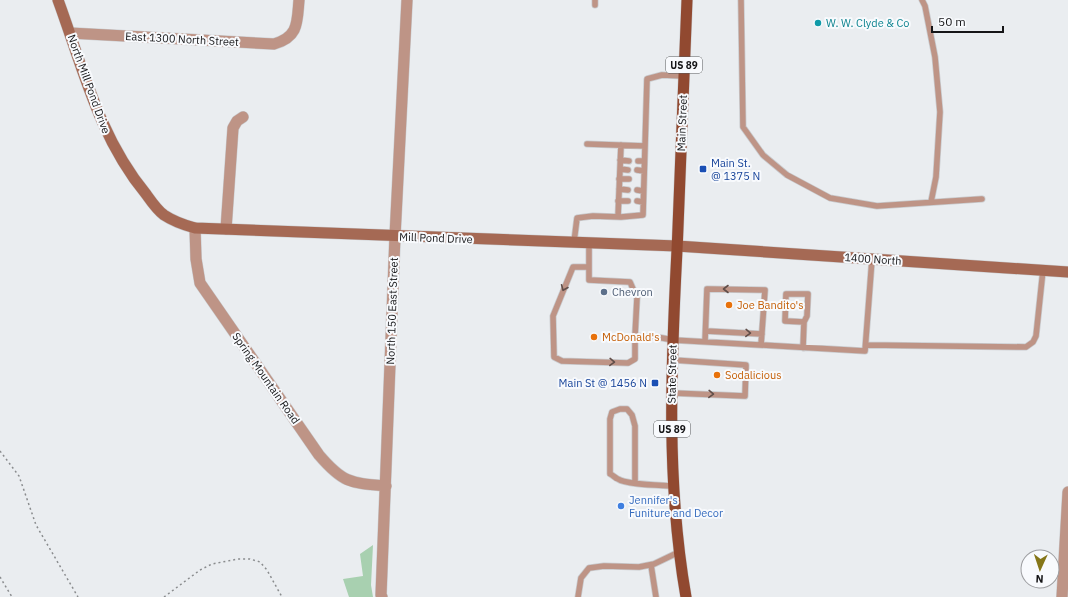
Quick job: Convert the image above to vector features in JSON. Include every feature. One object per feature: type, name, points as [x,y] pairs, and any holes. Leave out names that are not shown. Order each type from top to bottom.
[{"type":"main road","name":"North Mill Pond Drive","points":[[58,0],[97,112],[125,165],[138,184],[163,214],[177,222],[195,228]]},
{"type":"main road","name":"Main Street","points":[[677,246],[687,0]]},
{"type":"main road","name":"Mill Pond Drive","points":[[195,228],[677,246]]},
{"type":"main road","name":"1400 North","points":[[677,246],[1068,272]]},
{"type":"main road","name":"State Street","points":[[677,246],[673,340],[672,431],[675,509],[686,597]]},
{"type":"street","name":"East 1300 North Street","points":[[70,33],[274,44],[284,42],[296,29],[299,0]]},
{"type":"street","name":"North 150 East Street","points":[[382,597],[395,236],[407,0]]},
{"type":"street","points":[[226,229],[233,128],[237,121],[243,117]]},
{"type":"street","name":"Spring Mountain Road","points":[[195,228],[196,259],[200,283],[319,455],[331,469],[340,476],[362,484],[386,486]]},
{"type":"street","points":[[1062,597],[1068,492]]},
{"type":"lane","points":[[741,0],[743,127],[763,155],[787,175],[830,198],[877,206],[982,199]]},
{"type":"lane","points":[[922,0],[925,6],[935,57],[940,112],[936,177],[931,202]]},
{"type":"lane","points":[[574,242],[577,218],[593,216],[618,217],[643,215],[640,201],[640,190],[644,170],[641,161],[645,146],[647,79],[662,75],[684,76]]},
{"type":"lane","points":[[587,144],[645,146]]},
{"type":"lane","points":[[618,217],[621,145]]},
{"type":"lane","points":[[620,160],[629,161]]},
{"type":"lane","points":[[620,169],[628,170]]},
{"type":"lane","points":[[637,170],[644,170]]},
{"type":"lane","points":[[619,179],[629,179]]},
{"type":"lane","points":[[619,189],[628,190]]},
{"type":"lane","points":[[618,201],[628,201]]},
{"type":"lane","points":[[589,243],[589,267],[589,280],[630,282],[637,298],[635,358],[628,362],[562,361],[554,357],[553,316],[573,267],[589,267]]},
{"type":"lane","points":[[635,336],[656,337],[673,340],[865,351],[872,259]]},
{"type":"lane","points":[[866,345],[1026,347],[1033,342],[1036,336],[1042,270]]},
{"type":"lane","points":[[705,342],[707,289],[765,290],[761,345]]},
{"type":"lane","points":[[803,348],[804,322],[807,316],[808,294],[786,294],[785,321],[804,322]]},
{"type":"lane","points":[[706,332],[762,334]]},
{"type":"lane","points":[[672,393],[745,396],[746,365],[673,360]]},
{"type":"lane","points":[[635,483],[635,426],[632,415],[627,409],[620,409],[612,412],[610,420],[610,474],[619,480],[635,483],[674,486]]},
{"type":"lane","points":[[578,597],[582,578],[589,568],[604,566],[639,567],[650,565],[680,551]]},
{"type":"lane","points":[[650,565],[656,597]]},
{"type":"path","points":[[0,451],[19,476],[36,525],[78,597]]},
{"type":"path","points":[[164,597],[200,570],[212,564],[238,559],[250,559],[260,562],[267,570],[282,597]]},
{"type":"path","points":[[0,577],[12,597]]},
{"type":"green space","points":[[373,545],[371,585],[373,597],[349,597],[343,579],[363,576],[360,554]]},
{"type":"place","name":"W. W. Clyde & Co","points":[[818,23]]},
{"type":"place","name":"Main St. @ 1375 N","points":[[703,169]]},
{"type":"place","name":"Chevron","points":[[604,292]]},
{"type":"place","name":"Joe Bandito's","points":[[729,305]]},
{"type":"place","name":"McDonald's","points":[[594,337]]},
{"type":"place","name":"Sodalicious","points":[[717,375]]},
{"type":"place","name":"Main St @ 1456 N","points":[[655,383]]},
{"type":"place","name":"Jennifer's Funiture and Decor","points":[[621,506]]}]
